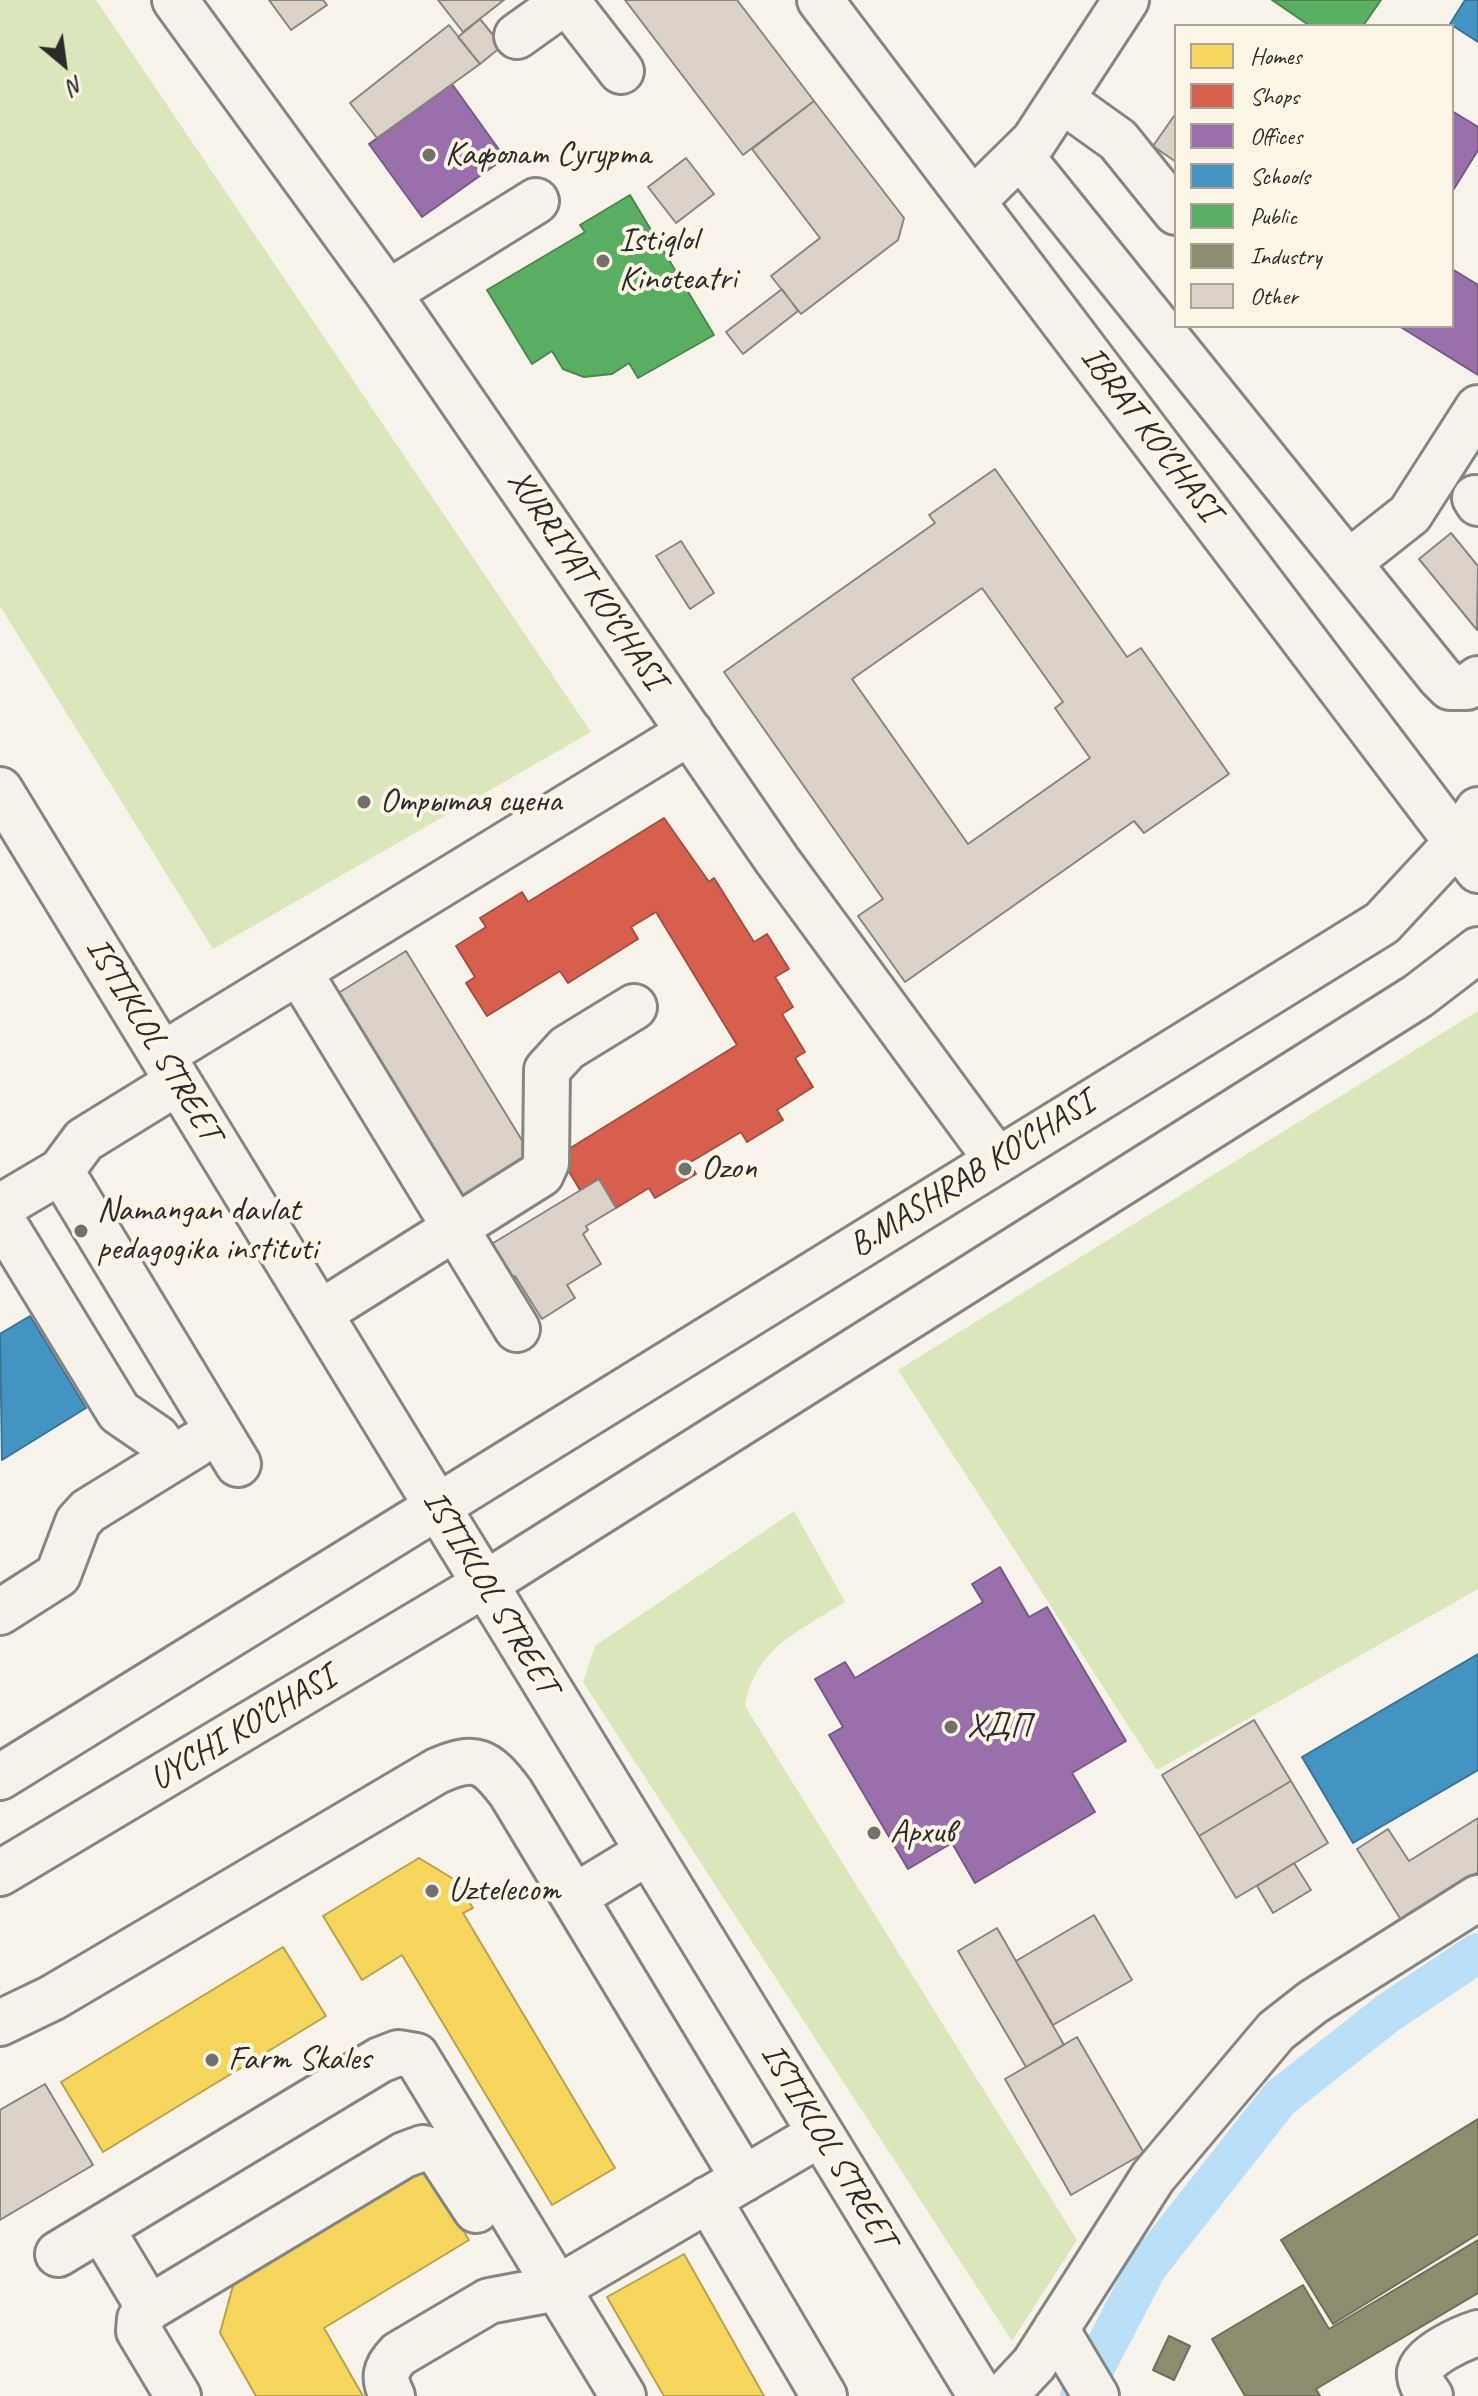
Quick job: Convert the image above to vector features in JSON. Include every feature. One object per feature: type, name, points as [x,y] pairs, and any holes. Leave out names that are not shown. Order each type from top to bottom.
[{"type":"main road","name":"XURRIYAT KO‘CHASI","points":[[175,0],[388,293],[777,860],[997,1160]]},
{"type":"main road","points":[[517,36],[566,0],[621,71]]},
{"type":"main road","name":"IBRAT KO'CHASI","points":[[820,0],[1471,841]]},
{"type":"main road","points":[[974,200],[1020,155],[1062,100],[1126,0]]},
{"type":"main road","points":[[1062,100],[1118,140],[1174,210]]},
{"type":"main road","points":[[1020,155],[1450,687],[1467,687],[1478,679]]},
{"type":"main road","points":[[388,293],[536,201]]},
{"type":"main road","points":[[1348,563],[1410,514],[1478,408]]},
{"type":"main road","points":[[0,1207],[61,1171],[84,1140],[170,1069],[299,972],[690,732]]},
{"type":"main road","name":"ISTIKLOL STREET","points":[[0,790],[981,2396]]},
{"type":"main road","name":"B.MASHRAB KO'CHASI","points":[[437,1506],[1382,923],[1471,841]]},
{"type":"main road","points":[[485,1584],[1418,996],[1478,950]]},
{"type":"main road","points":[[299,972],[517,1329]]},
{"type":"main road","points":[[320,1313],[541,1174],[546,1163],[547,1070],[567,1048],[634,1007]]},
{"type":"main road","points":[[0,1612],[58,1575],[78,1522],[88,1511],[171,1459],[228,1448],[61,1171]]},
{"type":"main road","points":[[0,1217],[119,1412],[157,1438],[171,1459]]},
{"type":"main road","points":[[0,1777],[437,1506]]},
{"type":"main road","name":"UYCHI KO’CHASI","points":[[0,1873],[485,1584]]},
{"type":"main road","points":[[0,2023],[52,1998],[437,1771],[459,1761],[479,1761],[495,1771],[574,1897],[726,2189],[824,2396]]},
{"type":"main road","points":[[574,1897],[648,1852]]},
{"type":"main road","points":[[1004,2396],[1060,2336],[1153,2177],[1276,2031],[1313,2002],[1478,1898]]},
{"type":"main road","points":[[58,2254],[380,2060],[398,2053],[416,2056],[427,2070],[543,2291]]},
{"type":"main road","points":[[392,2396],[385,2378],[389,2364],[399,2354],[489,2301],[543,2291],[820,2134]]},
{"type":"main road","points":[[178,2396],[139,2331],[140,2319],[149,2308],[404,2155],[423,2148],[438,2152],[450,2166],[623,2396]]},
{"type":"main road","points":[[101,2228],[149,2308]]},
{"type":"main road","points":[[1430,2396],[1419,2377],[1421,2369],[1428,2360],[1478,2333]]},
{"type":"main road","points":[[1060,2336],[1096,2396]]},
{"type":"green space","points":[[0,0],[96,0],[591,732],[213,949],[0,606]]},
{"type":"green space","points":[[1478,1011],[1478,1589],[1157,1770],[898,1370]]},
{"type":"green space","points":[[794,1511],[845,1602],[796,1632],[769,1655],[751,1686],[745,1706],[1077,2240],[1012,2341],[583,1682],[595,1646]]},
{"type":"building: Homes","points":[[419,1858],[455,1880],[473,1908],[463,1913],[615,2168],[552,2205],[402,1955],[362,1980],[323,1916]]},
{"type":"building: Homes","points":[[283,1947],[326,2016],[103,2152],[61,2082]]},
{"type":"building: Homes","points":[[425,2167],[469,2240],[324,2328],[363,2396],[256,2396],[220,2333],[234,2282]]},
{"type":"building: Homes","points":[[684,2254],[764,2396],[664,2396],[607,2297]]},
{"type":"building: Shops","points":[[664,818],[709,882],[714,878],[754,942],[767,934],[789,969],[775,977],[793,1007],[782,1014],[805,1052],[795,1058],[813,1087],[777,1110],[783,1120],[747,1142],[741,1132],[689,1163],[696,1174],[655,1198],[649,1188],[616,1208],[599,1179],[580,1190],[559,1155],[737,1045],[656,912],[631,927],[638,939],[568,983],[560,971],[487,1016],[466,983],[475,977],[456,946],[486,927],[480,918],[522,892],[528,902]]},
{"type":"building: Offices","points":[[452,84],[505,158],[422,217],[369,144]]},
{"type":"building: Offices","points":[[1454,112],[1478,127],[1478,150],[1454,189]]},
{"type":"building: Offices","points":[[1454,270],[1478,285],[1478,375],[1402,328],[1454,328]]},
{"type":"building: Offices","points":[[1000,1567],[1029,1617],[1047,1607],[1126,1741],[1072,1773],[1095,1812],[975,1883],[952,1843],[908,1869],[829,1735],[843,1727],[815,1679],[845,1662],[855,1678],[983,1602],[972,1584]]},
{"type":"building: Schools","points":[[1465,0],[1478,0],[1478,42],[1450,24]]},
{"type":"building: Schools","points":[[30,1316],[86,1408],[2,1460],[0,1334]]},
{"type":"building: Schools","points":[[1478,1654],[1478,1770],[1353,1843],[1302,1757]]},
{"type":"building: Public","points":[[1272,0],[1381,0],[1364,24],[1307,24]]},
{"type":"building: Public","name":"Istiqlol Kinoteatri","points":[[630,195],[714,335],[638,378],[629,363],[612,374],[584,377],[563,369],[552,351],[532,364],[487,290],[585,232],[580,225]]},
{"type":"building: Industry","points":[[1478,2119],[1478,2234],[1333,2324],[1281,2240]]},
{"type":"building: Industry","points":[[1478,2240],[1478,2293],[1316,2389],[1320,2396],[1245,2396],[1212,2339],[1303,2285],[1329,2329]]},
{"type":"building: Industry","points":[[1169,2336],[1190,2346],[1174,2380],[1153,2370]]},
{"type":"building: Other","points":[[269,0],[323,0],[327,5],[291,30]]},
{"type":"building: Other","points":[[438,0],[504,0],[463,32]]},
{"type":"building: Other","points":[[625,0],[737,0],[814,101],[743,155]]},
{"type":"building: Other","points":[[480,19],[502,46],[480,64],[458,37]]},
{"type":"building: Other","points":[[449,25],[480,64],[377,138],[350,103]]},
{"type":"building: Other","points":[[814,101],[904,218],[898,240],[801,314],[771,276],[820,238],[752,149]]},
{"type":"building: Other","points":[[1174,116],[1174,161],[1153,146]]},
{"type":"building: Other","points":[[686,158],[714,194],[676,223],[648,187]]},
{"type":"building: Other","points":[[782,289],[798,311],[743,354],[726,332]]},
{"type":"building: Other","points":[[995,469],[1127,657],[1141,648],[1229,774],[1144,833],[1134,821],[905,982],[858,916],[883,899],[724,672],[935,523],[929,515]],"holes":[[[982,588],[1063,702],[1055,708],[1090,758],[968,844],[852,679]]]},
{"type":"building: Other","points":[[1451,533],[1478,566],[1477,630],[1419,559]]},
{"type":"building: Other","points":[[681,541],[714,593],[690,609],[656,556]]},
{"type":"building: Other","points":[[406,951],[531,1155],[457,1201],[332,997]]},
{"type":"building: Other","points":[[599,1179],[616,1208],[586,1226],[588,1230],[583,1234],[601,1264],[567,1285],[575,1298],[542,1319],[515,1276],[501,1284],[480,1251]]},
{"type":"building: Other","points":[[1254,1720],[1291,1781],[1199,1836],[1162,1775]]},
{"type":"building: Other","points":[[1291,1781],[1328,1843],[1236,1898],[1199,1836]]},
{"type":"building: Other","points":[[1478,1818],[1478,1872],[1401,1920],[1357,1849],[1388,1829],[1409,1861]]},
{"type":"building: Other","points":[[1294,1863],[1311,1890],[1273,1913],[1257,1886]]},
{"type":"building: Other","points":[[1094,1915],[1132,1980],[1053,2025],[1016,1961]]},
{"type":"building: Other","points":[[997,1928],[1064,2045],[1026,2067],[958,1951]]},
{"type":"building: Other","points":[[1077,2037],[1144,2153],[1071,2195],[1005,2079]]},
{"type":"building: Other","points":[[45,2084],[93,2165],[0,2220],[0,2110]]},
{"type":"waterway","points":[[1080,2396],[1147,2267],[1280,2098],[1388,2013],[1478,1953]]},
{"type":"place","name":"Кафолат Сугурта","points":[[429,155]]},
{"type":"place","name":"Istiqlol Kinoteatri","points":[[603,261]]},
{"type":"place","name":"Отрытая сцена","points":[[364,802]]},
{"type":"place","name":"Ozon","points":[[685,1169]]},
{"type":"place","name":"Namangan davlat pedagogika instituti","points":[[81,1231]]},
{"type":"place","name":"ХДП","points":[[951,1727]]},
{"type":"place","name":"Архив","points":[[874,1833]]},
{"type":"place","name":"Uztelecom","points":[[432,1891]]},
{"type":"place","name":"Farm Skales","points":[[212,2060]]}]
